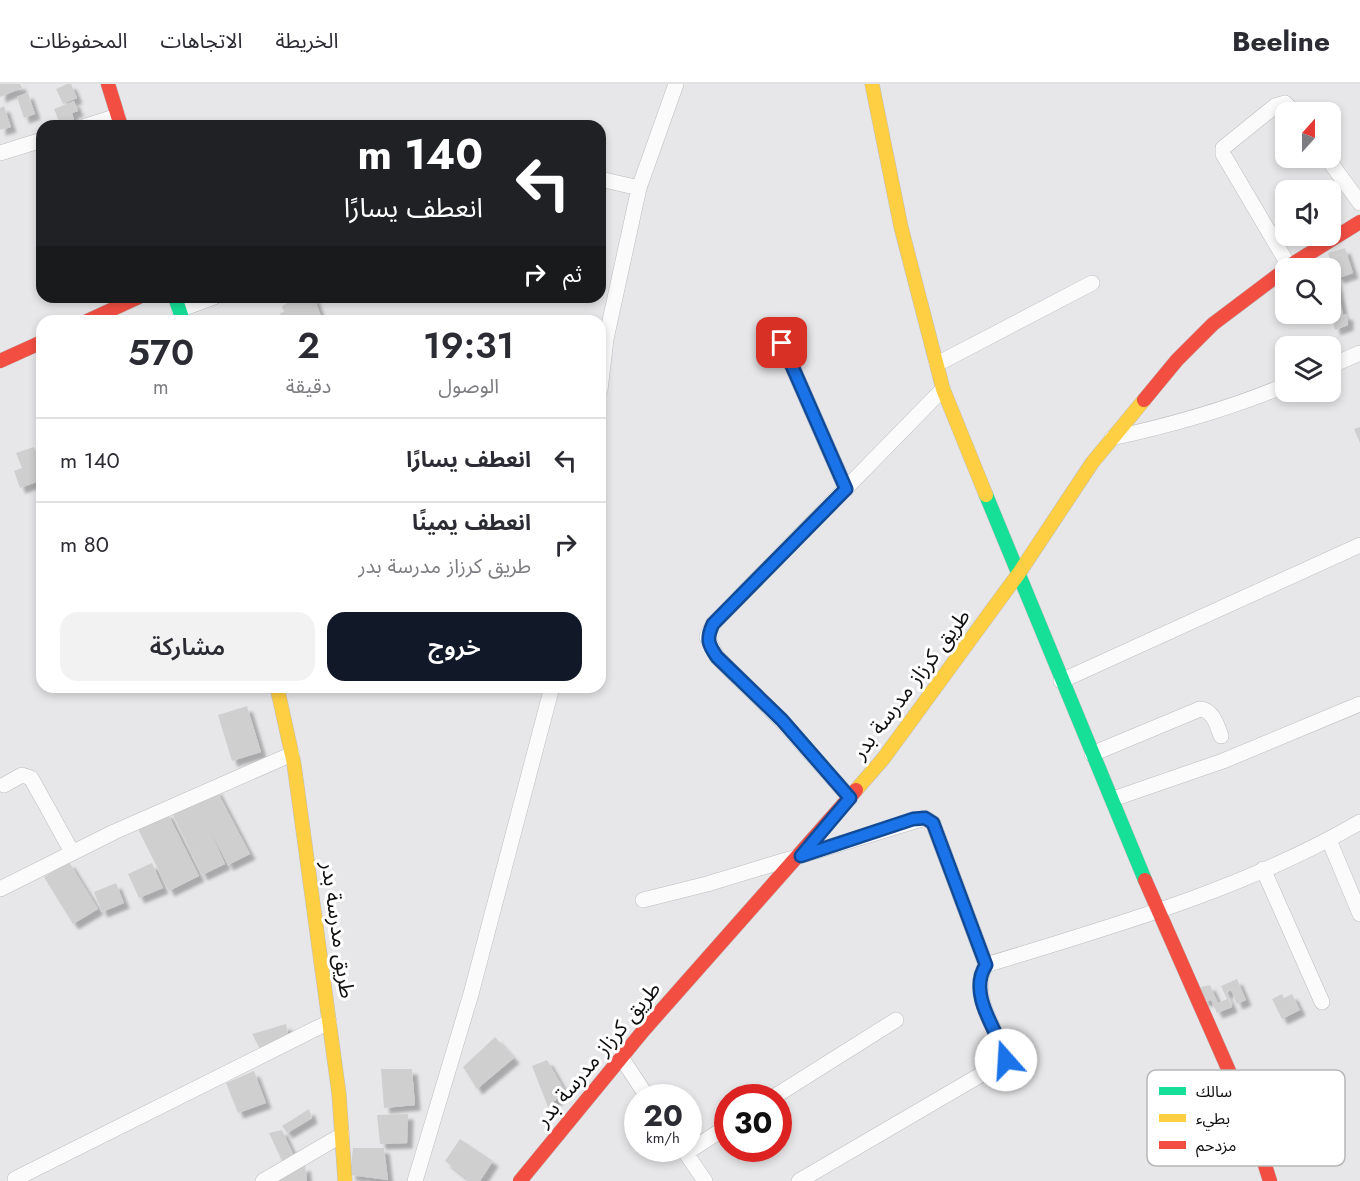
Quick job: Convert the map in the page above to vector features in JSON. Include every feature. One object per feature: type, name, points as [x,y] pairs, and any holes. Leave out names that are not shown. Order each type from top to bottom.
[{"type":"street","points":[[108,84],[120,120]]},
{"type":"street","points":[[606,339],[639,188],[676,84]]},
{"type":"street","points":[[872,84],[901,227],[943,389],[1061,681],[1113,800],[1158,912],[1228,1070]]},
{"type":"street","points":[[1275,106],[1223,147],[1223,154],[1281,258]]},
{"type":"street","points":[[0,153],[36,142]]},
{"type":"street","points":[[1334,168],[1360,203]]},
{"type":"street","points":[[606,180],[639,188]]},
{"type":"street","name":"طريق كرزاز مدرسة بدر","points":[[1303,258],[1360,222]]},
{"type":"street","name":"طريق كرزاز مدرسة بدر","points":[[520,1181],[621,1057],[801,856],[883,759],[1019,573],[1092,463],[1177,360],[1213,324],[1275,277]]},
{"type":"street","points":[[937,364],[1092,283]]},
{"type":"street","points":[[100,315],[126,303]]},
{"type":"street","points":[[179,309],[196,303]]},
{"type":"street","points":[[782,343],[846,489]]},
{"type":"street","points":[[0,362],[36,345]]},
{"type":"street","points":[[1341,361],[1360,353]]},
{"type":"street","points":[[850,798],[782,720],[717,657],[707,637],[713,624],[943,389]]},
{"type":"street","points":[[1112,438],[1171,425],[1239,405],[1275,390]]},
{"type":"street","points":[[1061,681],[1360,545]]},
{"type":"street","name":"طريق مدرسة بدر","points":[[278,693],[292,754],[329,1022],[345,1181]]},
{"type":"street","points":[[416,1181],[471,994],[550,693]]},
{"type":"street","points":[[1113,800],[1223,761],[1360,704]]},
{"type":"street","points":[[1092,754],[1200,708],[1206,709],[1212,715],[1221,736]]},
{"type":"street","points":[[0,889],[72,852],[292,754]]},
{"type":"street","points":[[4,784],[22,775],[30,778],[72,852]]},
{"type":"street","points":[[643,900],[801,856],[925,818],[933,823],[986,965],[980,978],[980,993],[1006,1060],[799,1181]]},
{"type":"street","points":[[986,965],[1158,912],[1329,840],[1360,822]]},
{"type":"street","points":[[1329,840],[1360,914]]},
{"type":"street","points":[[1263,869],[1322,1002]]},
{"type":"street","points":[[792,1085],[896,1020]]},
{"type":"street","points":[[15,1179],[329,1022]]},
{"type":"street","points":[[621,1057],[639,1084]]},
{"type":"street","points":[[263,1181],[342,1135]]},
{"type":"street","points":[[692,1162],[705,1181]]},
{"type":"street","points":[[1265,1166],[1270,1181]]},
{"type":"building","points":[[0,84],[20,84],[22,88],[0,97]]},
{"type":"building","points":[[71,84],[77,98],[63,104],[56,89]]},
{"type":"building","points":[[28,93],[35,114],[24,118],[17,97]]},
{"type":"building","points":[[74,101],[78,111],[72,113],[74,120],[59,120],[54,109]]},
{"type":"building","points":[[4,106],[11,127],[0,130],[0,108]]},
{"type":"building","points":[[1345,248],[1353,273],[1341,277],[1341,258],[1330,258],[1328,253]]},
{"type":"building","points":[[288,303],[316,303],[321,315],[281,315],[280,313],[284,312],[282,306]]},
{"type":"building","points":[[1341,305],[1343,314],[1348,315],[1348,325],[1335,330],[1333,324],[1341,324]]},
{"type":"building","points":[[1360,427],[1360,443],[1354,429]]},
{"type":"building","points":[[34,447],[36,482],[20,488],[14,471],[22,468],[16,453]]},
{"type":"building","points":[[247,706],[261,752],[232,761],[218,715]]},
{"type":"building","points":[[216,789],[250,854],[228,865],[209,828],[225,864],[202,875],[171,811]]},
{"type":"building","points":[[167,812],[199,876],[169,891],[137,827]]},
{"type":"building","points":[[69,862],[98,909],[73,924],[44,877]]},
{"type":"building","points":[[152,863],[163,888],[139,898],[128,874]]},
{"type":"building","points":[[116,883],[124,903],[102,912],[94,892]]},
{"type":"building","points":[[1237,979],[1246,1000],[1237,1004],[1231,990],[1226,992],[1232,1007],[1217,1013],[1211,1000],[1203,1001],[1201,987],[1210,985],[1218,1003],[1227,999],[1221,986]]},
{"type":"building","points":[[1282,994],[1284,998],[1292,994],[1300,1010],[1282,1019],[1272,999]]},
{"type":"building","points":[[286,1024],[289,1038],[260,1049],[252,1034]]},
{"type":"building","points":[[495,1037],[514,1058],[477,1089],[463,1067]]},
{"type":"building","points":[[547,1060],[565,1091],[548,1107],[532,1066]]},
{"type":"building","points":[[381,1069],[412,1069],[415,1105],[384,1108]]},
{"type":"building","points":[[254,1071],[266,1103],[238,1113],[226,1083]]},
{"type":"building","points":[[309,1109],[312,1118],[287,1133],[282,1126]]},
{"type":"building","points":[[408,1114],[407,1143],[380,1144],[377,1115]]},
{"type":"building","points":[[282,1130],[295,1158],[283,1163],[269,1133]]},
{"type":"building","points":[[460,1139],[493,1161],[480,1181],[470,1181],[445,1161]]},
{"type":"building","points":[[353,1148],[384,1148],[388,1180],[350,1175]]},
{"type":"building","points":[[305,1165],[307,1181],[275,1181]]},
{"type":"traffic: fast","points":[[177,303],[181,315]]},
{"type":"traffic: fast","points":[[986,495],[1145,880]]},
{"type":"traffic: slow","points":[[872,84],[901,227],[943,389],[986,495]]},
{"type":"traffic: slow","points":[[856,790],[883,759],[1019,573],[1092,463],[1144,400]]},
{"type":"traffic: slow","points":[[278,693],[294,764],[339,1094],[345,1181]]},
{"type":"traffic: jam","points":[[108,84],[119,120]]},
{"type":"traffic: jam","points":[[1302,258],[1360,222]]},
{"type":"traffic: jam","points":[[1144,400],[1177,360],[1213,324],[1275,277]]},
{"type":"traffic: jam","points":[[100,315],[126,303]]},
{"type":"traffic: jam","points":[[0,361],[36,345]]},
{"type":"traffic: jam","points":[[520,1181],[643,1031],[856,790]]},
{"type":"traffic: jam","points":[[1145,880],[1229,1070]]},
{"type":"traffic: jam","points":[[1265,1166],[1270,1181]]},
{"type":"route","points":[[782,343],[846,489],[713,624],[707,637],[709,645],[717,657],[782,720],[850,798],[801,856],[913,819],[925,818],[933,823],[986,965],[980,978],[980,993],[1006,1060]]}]
